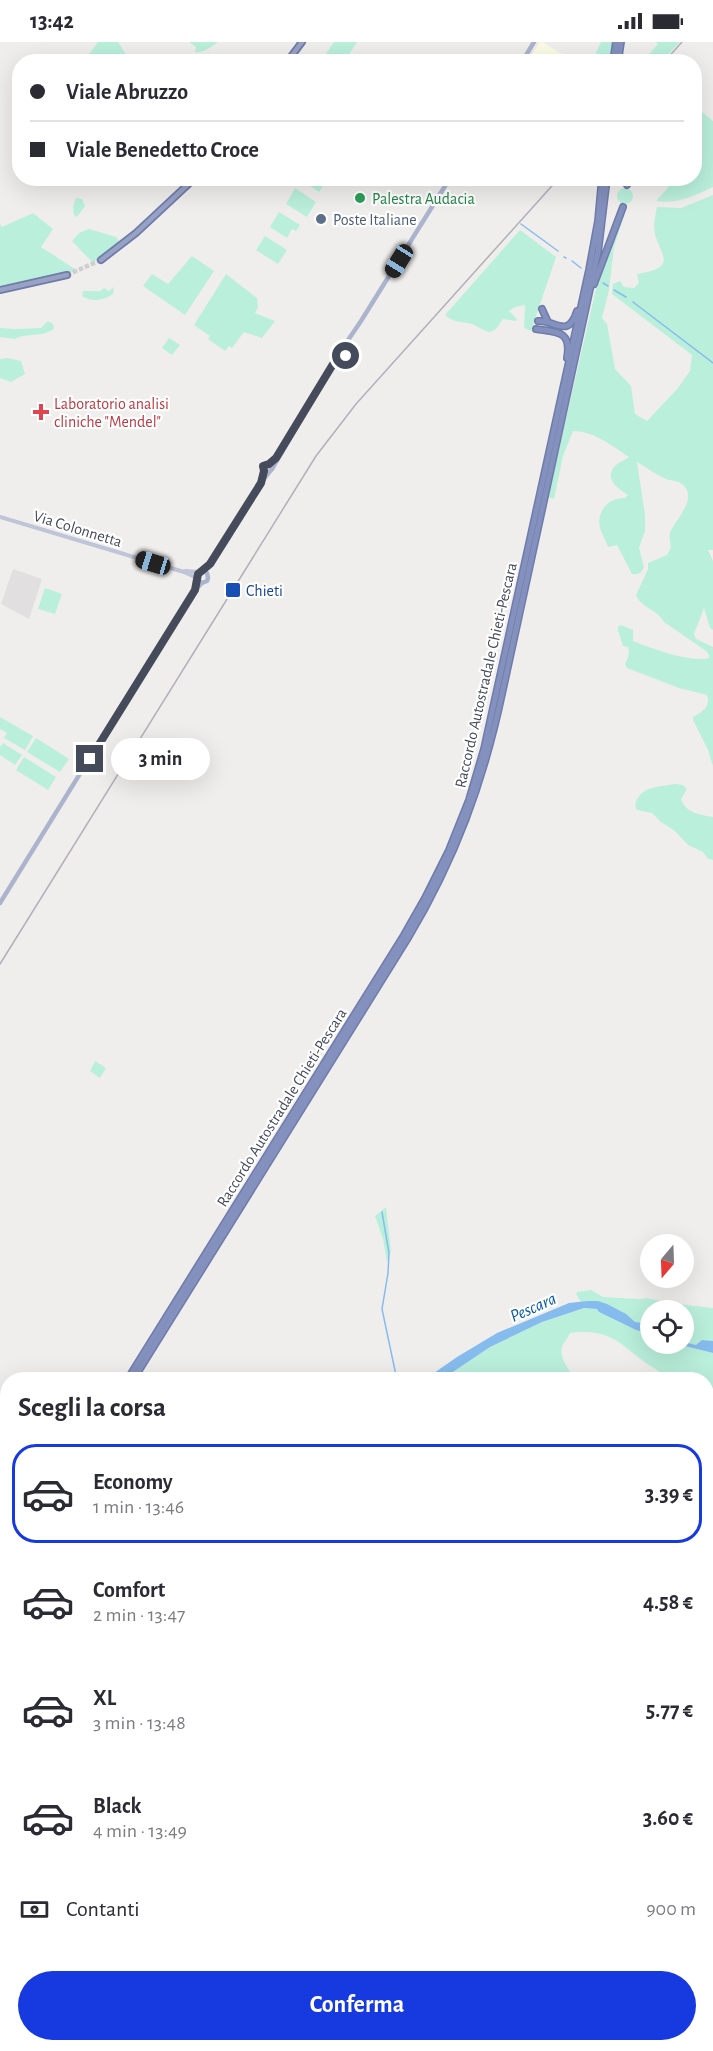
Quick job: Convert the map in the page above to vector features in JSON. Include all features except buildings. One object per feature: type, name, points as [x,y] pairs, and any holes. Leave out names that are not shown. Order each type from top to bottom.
[{"type":"highway","points":[[101,260],[143,227],[187,186]]},
{"type":"highway","name":"Raccordo Autostradale Chieti-Pescara","points":[[138,1372],[404,946],[455,850],[475,799],[493,736],[588,302],[604,186]]},
{"type":"highway","name":"Raccordo Autostradale Chieti-Pescara","points":[[132,1372],[399,942],[425,898],[449,850],[469,800],[488,735],[602,206]]},
{"type":"highway","points":[[588,302],[623,207]]},
{"type":"highway","points":[[0,290],[67,275]]},
{"type":"highway","points":[[538,321],[559,327],[571,323],[576,316],[580,295],[585,290]]},
{"type":"highway","points":[[542,309],[548,322]]},
{"type":"highway","points":[[536,329],[554,330],[565,339],[568,347],[563,373],[566,377]]},
{"type":"main road","points":[[0,903],[445,186]]},
{"type":"main road","points":[[342,352],[349,354],[350,339]]},
{"type":"main road","name":"Via Colonnetta","points":[[0,517],[184,572]]},
{"type":"main road","points":[[184,572],[205,573]]},
{"type":"main road","points":[[184,572],[200,581],[208,580],[205,573]]},
{"type":"shaded area","points":[[542,42],[562,54],[532,54]]},
{"type":"shaded area","points":[[13,569],[42,579],[29,619],[1,604]]},
{"type":"green space","points":[[98,42],[118,42],[126,54],[89,54]]},
{"type":"green space","points":[[189,42],[218,42],[201,52],[195,52],[196,47]]},
{"type":"green space","points":[[334,42],[357,42],[349,54],[326,54]]},
{"type":"green space","points":[[601,42],[613,42],[611,54],[595,54]]},
{"type":"green space","points":[[655,42],[680,42],[669,54],[649,54],[658,44]]},
{"type":"green space","points":[[702,112],[713,121],[713,187],[679,200],[656,201],[669,186],[702,186]]},
{"type":"green space","points":[[310,186],[323,186],[319,192]]},
{"type":"green space","points":[[295,188],[316,202],[307,217],[286,204]]},
{"type":"green space","points":[[625,188],[633,196],[625,204],[617,196]]},
{"type":"green space","points":[[713,195],[713,550],[708,550],[713,561],[713,630],[710,628],[704,608],[694,634],[696,639],[713,647],[713,766],[693,720],[693,717],[707,705],[707,695],[679,688],[627,668],[625,664],[629,652],[628,647],[623,646],[618,630],[621,625],[633,630],[633,641],[660,651],[682,657],[709,658],[706,651],[664,622],[636,595],[648,569],[648,563],[667,555],[671,547],[670,533],[687,502],[686,488],[637,462],[645,515],[645,531],[639,548],[644,567],[636,574],[632,574],[617,545],[608,547],[599,522],[605,506],[628,495],[614,484],[611,473],[613,468],[629,457],[595,436],[573,431],[563,456],[554,499],[548,497],[598,280],[621,216],[624,216],[614,247],[609,290],[602,318],[607,324],[615,369],[631,386],[635,414],[647,421],[678,388],[690,371],[692,355],[612,294],[613,284],[620,281],[624,287],[634,288],[639,283],[637,274],[651,271],[663,263],[664,257],[655,236],[654,227],[657,207],[681,208]]},
{"type":"green space","points":[[76,198],[82,199],[85,206],[77,217],[74,215],[73,206]]},
{"type":"green space","points":[[279,212],[300,225],[296,231],[292,229],[287,238],[270,227]]},
{"type":"green space","points":[[33,213],[53,229],[41,247],[78,271],[0,288],[0,224],[2,227]]},
{"type":"green space","points":[[89,229],[116,237],[120,243],[93,263],[72,241],[79,233]]},
{"type":"green space","points":[[520,230],[556,257],[531,331],[524,328],[525,305],[509,311],[517,319],[516,321],[503,319],[496,329],[490,332],[472,324],[448,318],[445,315]]},
{"type":"green space","points":[[265,236],[287,250],[278,264],[256,250]]},
{"type":"green space","points":[[192,256],[214,271],[185,315],[143,286],[152,274],[168,284]]},
{"type":"green space","points":[[226,274],[257,298],[258,307],[255,313],[275,321],[262,338],[244,332],[232,348],[229,346],[225,351],[208,339],[210,336],[194,325]]},
{"type":"green space","points":[[114,287],[113,294],[106,298],[94,300],[82,296],[83,291],[100,291],[104,288],[109,291]]},
{"type":"green space","points":[[48,321],[53,324],[54,329],[49,332],[15,339],[0,337],[0,328],[41,328]]},
{"type":"green space","points":[[169,338],[180,345],[172,355],[162,348]]},
{"type":"green space","points":[[0,359],[21,361],[25,374],[11,382],[0,378]]},
{"type":"green space","points":[[45,588],[62,594],[55,614],[38,609]]},
{"type":"green space","points":[[0,717],[33,736],[25,750],[4,738],[7,733],[0,729]]},
{"type":"green space","points":[[36,738],[69,759],[60,772],[27,752]]},
{"type":"green space","points":[[3,743],[22,755],[15,765],[0,755],[0,747]]},
{"type":"green space","points":[[24,757],[56,777],[48,790],[16,770]]},
{"type":"green space","points":[[675,784],[683,785],[687,789],[681,799],[686,807],[698,814],[713,817],[713,860],[688,845],[675,831],[652,813],[637,810],[635,805],[637,799],[645,791]]},
{"type":"green space","points":[[95,1061],[106,1068],[100,1078],[90,1071]]},
{"type":"green space","points":[[386,1207],[391,1251],[387,1262],[383,1239],[375,1216]]},
{"type":"green space","points":[[591,1290],[603,1297],[656,1300],[640,1300],[640,1323],[636,1323],[605,1304],[591,1301],[581,1302],[577,1292]]},
{"type":"green space","points":[[694,1306],[713,1308],[713,1341],[703,1340],[694,1344]]},
{"type":"green space","points":[[584,1308],[597,1309],[640,1331],[640,1354],[694,1354],[694,1348],[713,1353],[713,1372],[660,1372],[609,1337],[586,1332],[570,1333],[562,1347],[564,1360],[571,1372],[453,1372],[490,1347],[542,1322]]},
{"type":"water","name":"Pescara","points":[[587,1301],[607,1304],[626,1314],[635,1322],[640,1323],[640,1331],[597,1309],[584,1308],[542,1322],[490,1347],[453,1372],[435,1372],[497,1333],[569,1303]]},
{"type":"water","points":[[702,1340],[713,1341],[713,1353],[694,1348],[694,1344]]},
{"type":"waterway","points":[[521,224],[558,251]]},
{"type":"waterway","points":[[572,261],[581,268]]},
{"type":"waterway","points":[[603,283],[608,286]]},
{"type":"waterway","points":[[614,290],[626,297]]},
{"type":"waterway","points":[[633,302],[713,363]]},
{"type":"waterway","points":[[382,1212],[389,1253],[382,1309],[395,1372]]},
{"type":"tunnel","points":[[67,275],[101,260]]},
{"type":"railway","points":[[671,54],[682,42]]},
{"type":"railway","points":[[0,964],[316,456],[356,404],[552,186]]},
{"type":"place","name":"Palestra Audacia","points":[[360,198]]},
{"type":"place","name":"Poste Italiane","points":[[321,219]]},
{"type":"place","name":"Laboratorio analisi cliniche \"Mendel\"","points":[[41,412]]},
{"type":"place","name":"Chieti","points":[[233,590]]},
{"type":"route","points":[[90,759],[195,590],[198,574],[210,564],[263,480],[263,466],[276,458],[341,351],[343,356],[346,356]]}]
